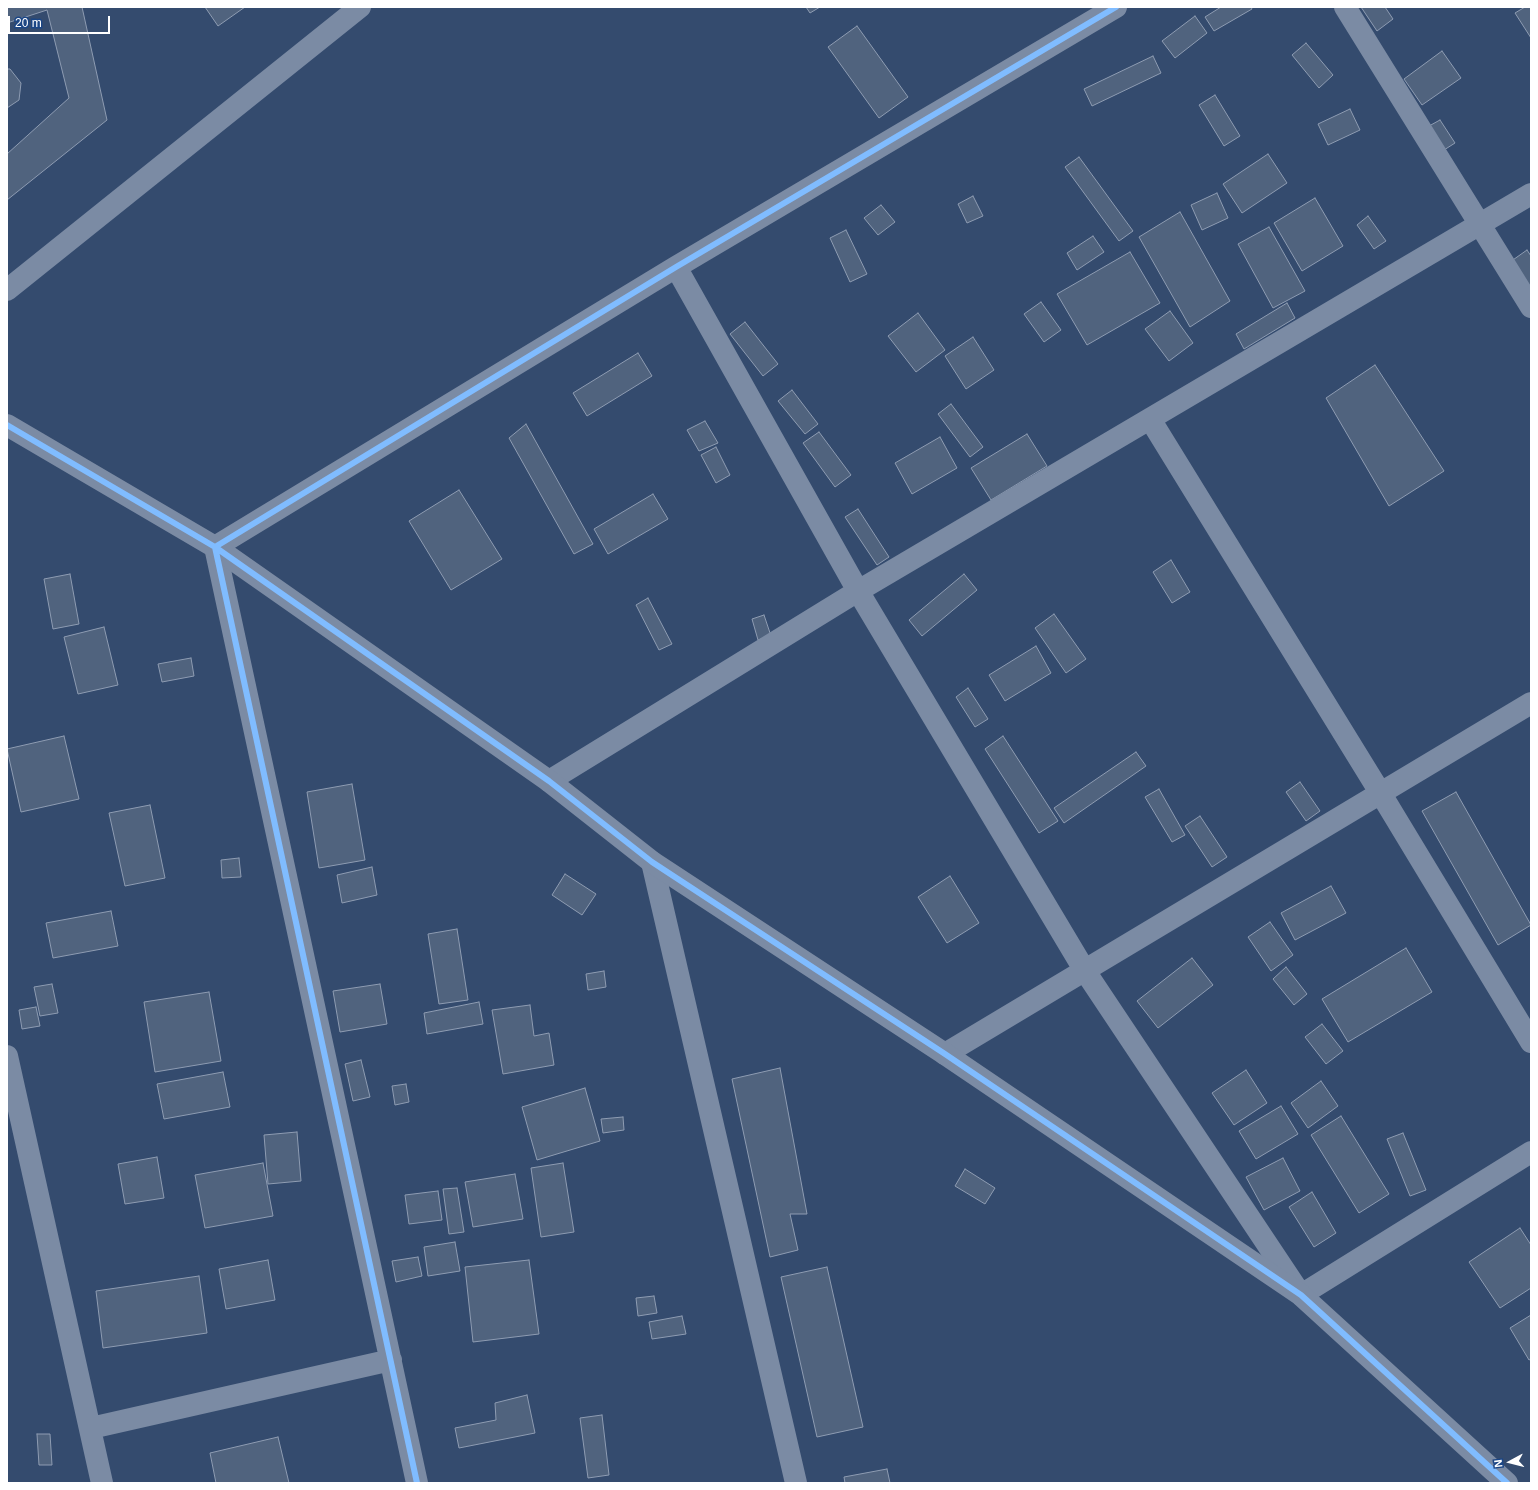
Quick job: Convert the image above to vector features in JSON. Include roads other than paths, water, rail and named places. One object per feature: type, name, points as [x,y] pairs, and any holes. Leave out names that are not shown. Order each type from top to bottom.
[{"type":"street","points":[[7,290],[360,7]]},
{"type":"street","points":[[215,547],[676,267],[1116,7]]},
{"type":"street","points":[[1345,7],[1531,307]]},
{"type":"street","points":[[549,781],[858,591],[1480,226],[1531,194]]},
{"type":"street","points":[[676,267],[858,591],[1085,971],[1301,1295]]},
{"type":"street","points":[[1150,419],[1381,794],[1531,1042]]},
{"type":"street","points":[[7,425],[215,547],[549,781],[652,862],[945,1054],[1301,1295],[1508,1483]]},
{"type":"street","points":[[215,547],[417,1483]]},
{"type":"street","points":[[945,1054],[1531,703]]},
{"type":"street","points":[[652,862],[796,1483]]},
{"type":"street","points":[[7,1056],[91,1428],[102,1483]]},
{"type":"street","points":[[1301,1295],[1531,1152]]},
{"type":"street","points":[[91,1428],[391,1360]]}]
